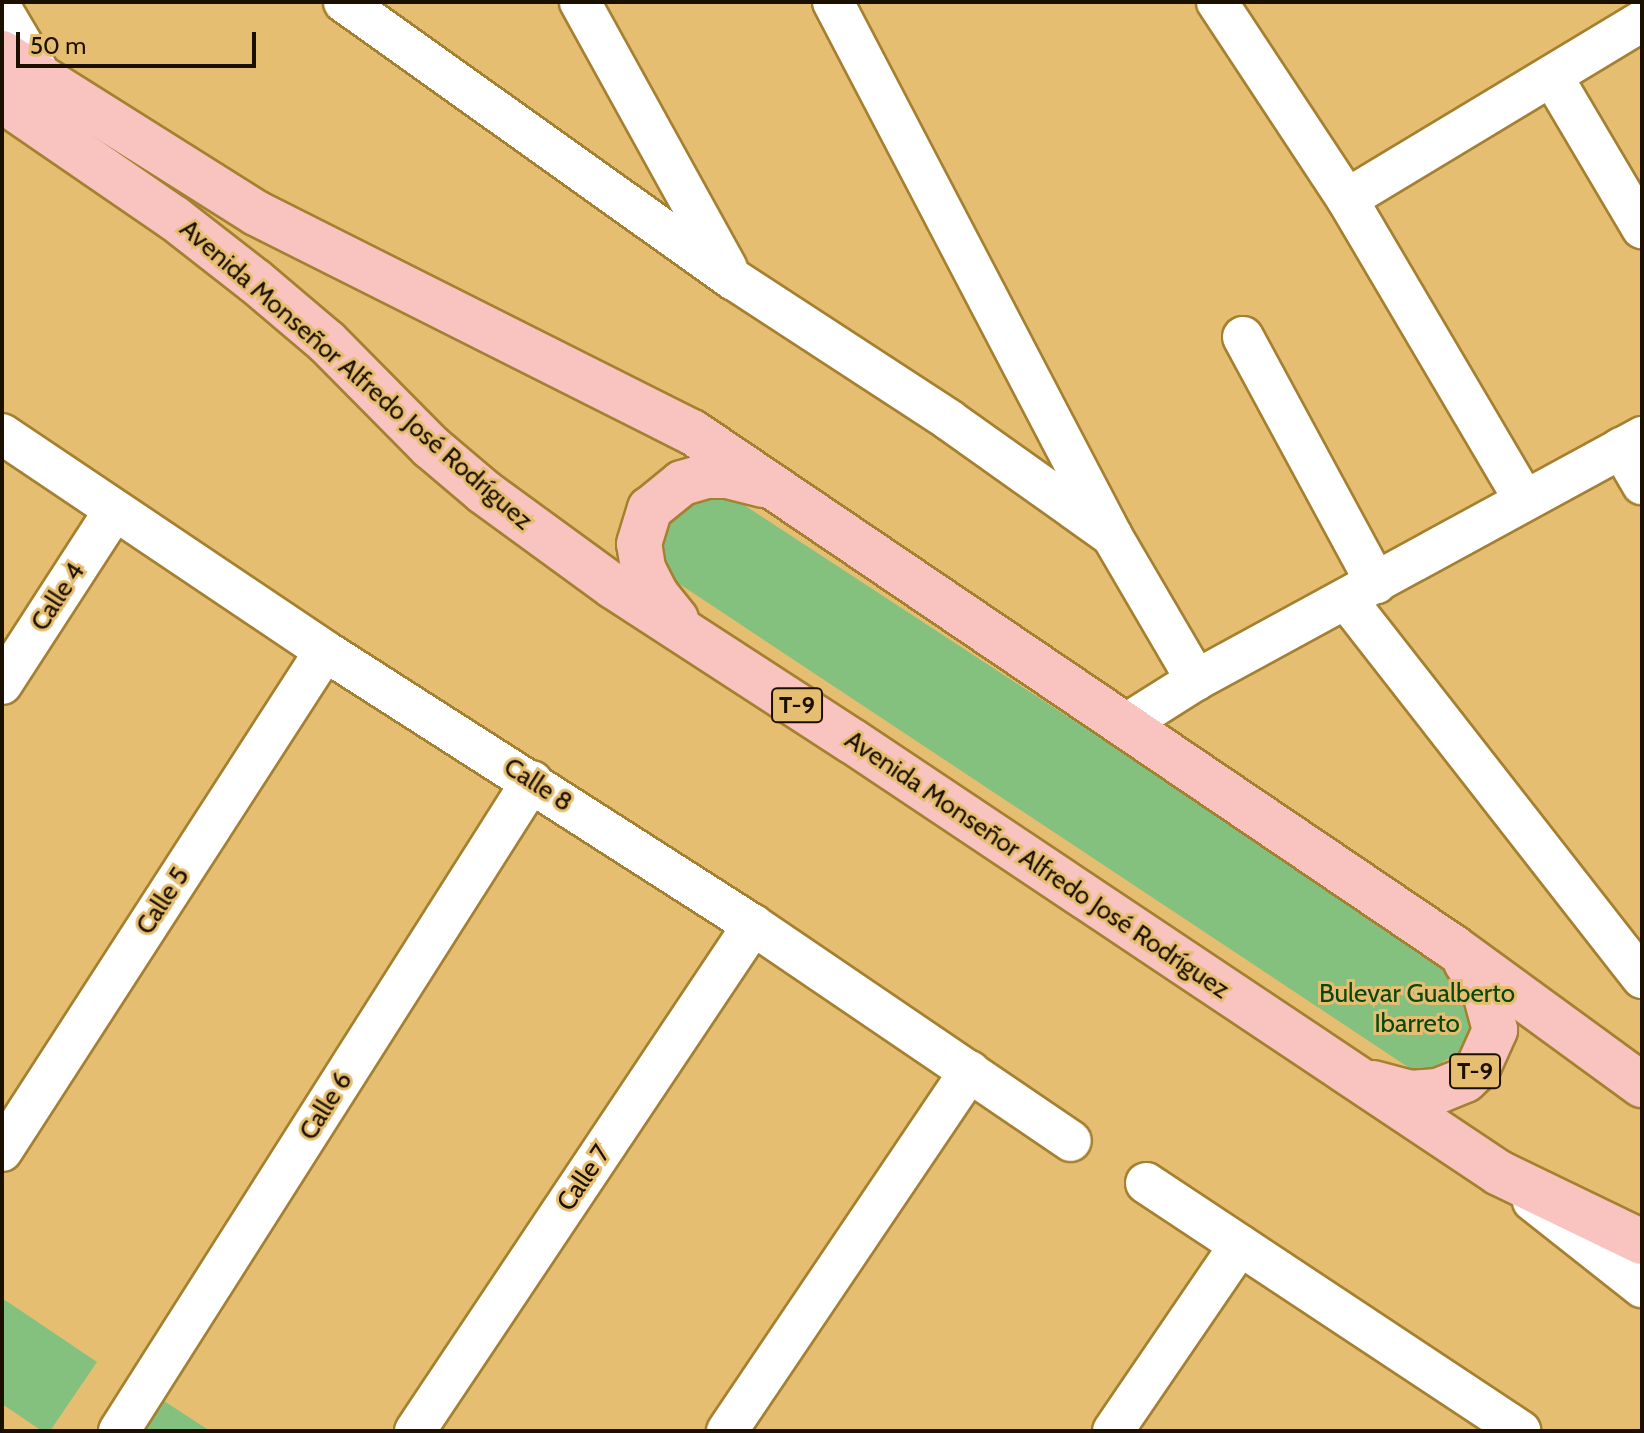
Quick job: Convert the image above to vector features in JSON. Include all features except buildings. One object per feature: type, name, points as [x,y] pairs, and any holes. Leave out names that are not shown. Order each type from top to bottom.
[{"type":"highway","name":"Avenida Monseñor Alfredo José Rodríguez","points":[[2,53],[256,213],[692,432],[1454,948],[1642,1085]]},
{"type":"highway","name":"Avenida Monseñor Alfredo José Rodríguez","points":[[2,100],[174,218],[255,281],[327,342],[431,447],[484,492],[613,586],[1499,1173],[1642,1242]]},
{"type":"highway","name":"T-9","points":[[690,636],[656,594],[643,568],[639,544],[650,509],[682,483],[707,476],[727,476],[773,488]]},
{"type":"highway","name":"T-9","points":[[1345,1071],[1410,1093],[1438,1091],[1465,1080],[1478,1068],[1495,1030],[1492,1010],[1484,989],[1454,948]]},
{"type":"street","points":[[344,2],[733,279],[949,420],[1112,536]]},
{"type":"street","points":[[580,2],[733,279]]},
{"type":"street","points":[[833,2],[1112,536],[1196,680]]},
{"type":"street","points":[[1217,2],[1347,199],[1524,499]]},
{"type":"street","points":[[2,10],[44,81]]},
{"type":"street","points":[[1347,199],[1642,21]]},
{"type":"street","points":[[1552,76],[1642,228]]},
{"type":"street","points":[[1243,337],[1361,591],[1642,978]]},
{"type":"street","name":"Calle 8","points":[[2,434],[325,651],[753,925],[1071,1141]]},
{"type":"street","points":[[1123,726],[1196,680],[1631,443],[1642,484]]},
{"type":"street","name":"Calle 4","points":[[2,684],[114,511]]},
{"type":"street","name":"Calle 5","points":[[2,1151],[325,651]]},
{"type":"street","name":"Calle 6","points":[[119,1431],[532,781]]},
{"type":"street","name":"Calle 7","points":[[415,1431],[753,925]]},
{"type":"street","points":[[727,1431],[970,1071]]},
{"type":"street","points":[[1499,1173],[1642,1287]]},
{"type":"street","points":[[1146,1183],[1520,1431]]},
{"type":"street","points":[[1113,1431],[1240,1245]]},
{"type":"green space","name":"Bulevar Gualberto Ibarreto","points":[[712,484],[1484,989],[1469,1047],[1420,1075],[666,575],[650,509]]},
{"type":"green space","points":[[2,1298],[97,1362],[50,1431],[42,1431],[2,1404]]},
{"type":"green space","points":[[161,1399],[210,1431],[140,1431]]}]
